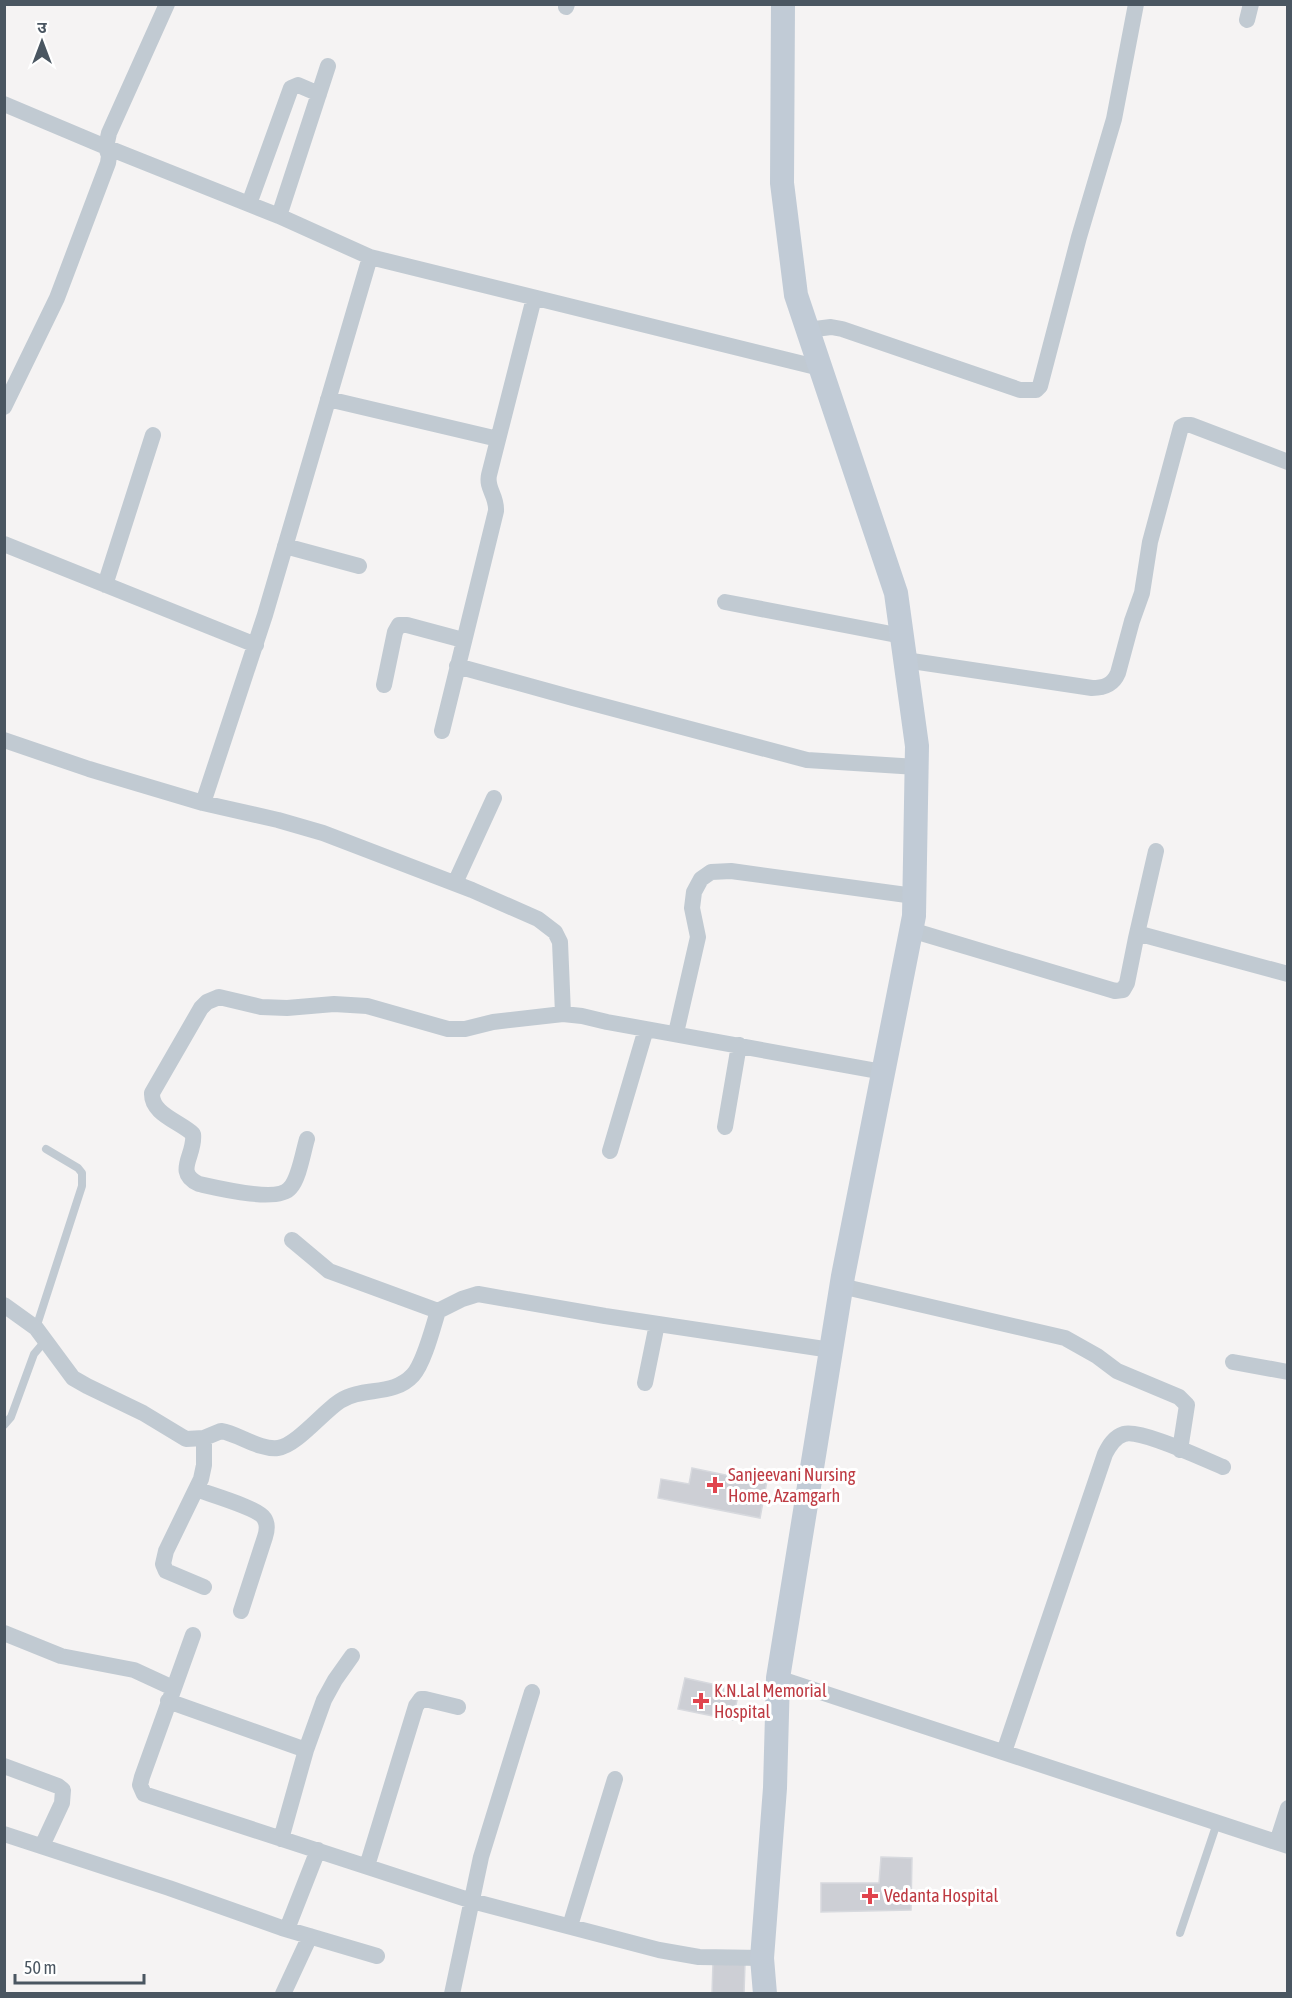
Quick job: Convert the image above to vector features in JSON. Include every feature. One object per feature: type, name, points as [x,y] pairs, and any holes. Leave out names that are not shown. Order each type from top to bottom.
[{"type":"street","points":[[4,407],[57,298],[108,163],[109,156],[106,147],[116,116],[167,4]]},
{"type":"street","points":[[765,1994],[762,1958],[775,1788],[778,1678],[841,1286],[914,916],[917,746],[896,593],[796,295],[782,183],[783,4]]},
{"type":"street","points":[[807,330],[831,327],[842,329],[1020,390],[1036,390],[1040,386],[1079,237],[1114,119],[1136,4]]},
{"type":"street","points":[[279,216],[328,66]]},
{"type":"street","points":[[249,204],[291,88],[298,85],[319,94]]},
{"type":"street","points":[[4,104],[279,216],[370,256],[820,369]]},
{"type":"street","points":[[203,802],[256,645],[370,256]]},
{"type":"street","points":[[442,731],[496,511],[496,499],[488,486],[488,481],[534,298]]},
{"type":"street","points":[[328,399],[498,439]]},
{"type":"street","points":[[905,660],[1092,688],[1108,686],[1115,681],[1118,673],[1142,593],[1150,543],[1181,427],[1191,425],[1287,462]]},
{"type":"street","points":[[105,585],[153,435]]},
{"type":"street","points":[[4,544],[256,645]]},
{"type":"street","points":[[285,546],[359,566]]},
{"type":"street","points":[[725,602],[902,636]]},
{"type":"street","points":[[384,685],[395,633],[399,625],[406,624],[463,640]]},
{"type":"street","points":[[457,666],[807,759],[916,767]]},
{"type":"street","points":[[4,740],[89,770],[323,833],[455,883],[538,919],[555,932],[561,950],[563,1014]]},
{"type":"street","points":[[455,883],[494,798]]},
{"type":"street","points":[[911,930],[1114,991],[1123,990],[1127,983],[1156,851]]},
{"type":"street","points":[[676,1034],[698,937],[692,908],[694,892],[701,879],[711,872],[731,871],[914,897]]},
{"type":"street","points":[[1136,938],[1144,935],[1156,937],[1287,974]]},
{"type":"street","points":[[307,1139],[294,1182],[289,1190],[282,1193],[261,1194],[199,1184],[190,1180],[186,1174],[194,1140],[193,1134],[157,1108],[152,1101],[152,1093],[201,1008],[207,1002],[219,997],[261,1007],[287,1008],[334,1004],[367,1006],[448,1029],[465,1029],[493,1022],[563,1014],[883,1072]]},
{"type":"street","points":[[610,1151],[646,1029]]},
{"type":"street","points":[[725,1127],[739,1045]]},
{"type":"street","points":[[292,1240],[329,1271],[438,1311]]},
{"type":"street","points":[[841,1286],[1065,1338],[1117,1371],[1185,1401],[1187,1410],[1180,1450]]},
{"type":"street","points":[[4,1305],[40,1334],[65,1368],[80,1382],[143,1413],[186,1439],[204,1438],[221,1431],[267,1447],[281,1448],[340,1401],[352,1395],[390,1390],[404,1383],[414,1374],[419,1365],[438,1311],[478,1294],[831,1350]]},
{"type":"street","points":[[645,1383],[657,1324]]},
{"type":"street","points":[[1233,1362],[1287,1372]]},
{"type":"street","points":[[1004,1752],[1105,1454],[1117,1438],[1125,1434],[1141,1434],[1223,1467]]},
{"type":"street","points":[[204,1438],[203,1472],[162,1564],[166,1571],[204,1587]]},
{"type":"street","points":[[196,1489],[253,1510],[262,1515],[265,1520],[267,1528],[265,1537],[241,1611]]},
{"type":"street","points":[[4,1633],[62,1656],[134,1670],[171,1695],[306,1750]]},
{"type":"street","points":[[193,1635],[142,1777],[140,1785],[144,1794],[472,1901],[659,1950],[721,1958],[762,1958]]},
{"type":"street","points":[[281,1839],[306,1750],[327,1694],[352,1656]]},
{"type":"street","points":[[778,1678],[1282,1844],[1287,1808]]},
{"type":"street","points":[[452,1994],[481,1857],[532,1692]]},
{"type":"street","points":[[367,1866],[416,1706],[421,1699],[425,1699],[458,1707]]},
{"type":"street","points":[[4,1766],[58,1786],[63,1790],[62,1803],[42,1846]]},
{"type":"street","points":[[570,1926],[615,1779]]},
{"type":"street","points":[[4,1834],[287,1929],[377,1956]]},
{"type":"street","points":[[287,1929],[318,1850]]},
{"type":"street","points":[[283,1994],[310,1936]]},
{"type":"lane","points":[[4,1425],[11,1417],[34,1354],[82,1186],[81,1173],[78,1168],[46,1149]]},
{"type":"lane","points":[[1180,1933],[1217,1823]]},
{"type":"building","points":[[692,1468],[735,1477],[737,1471],[762,1476],[761,1480],[767,1481],[760,1518],[658,1498],[661,1479],[689,1484]]},
{"type":"building","points":[[685,1678],[739,1690],[733,1720],[678,1709]]},
{"type":"building","points":[[881,1857],[912,1858],[911,1910],[821,1912],[821,1883],[879,1883]]},
{"type":"building","points":[[713,1963],[745,1963],[744,1994],[712,1994]]},
{"type":"place","name":"Sanjeevani Nursing Home, Azamgarh","points":[[715,1485]]},
{"type":"place","name":"K.N.Lal Memorial Hospital","points":[[701,1701]]},
{"type":"place","name":"Vedanta Hospital","points":[[870,1896]]}]
